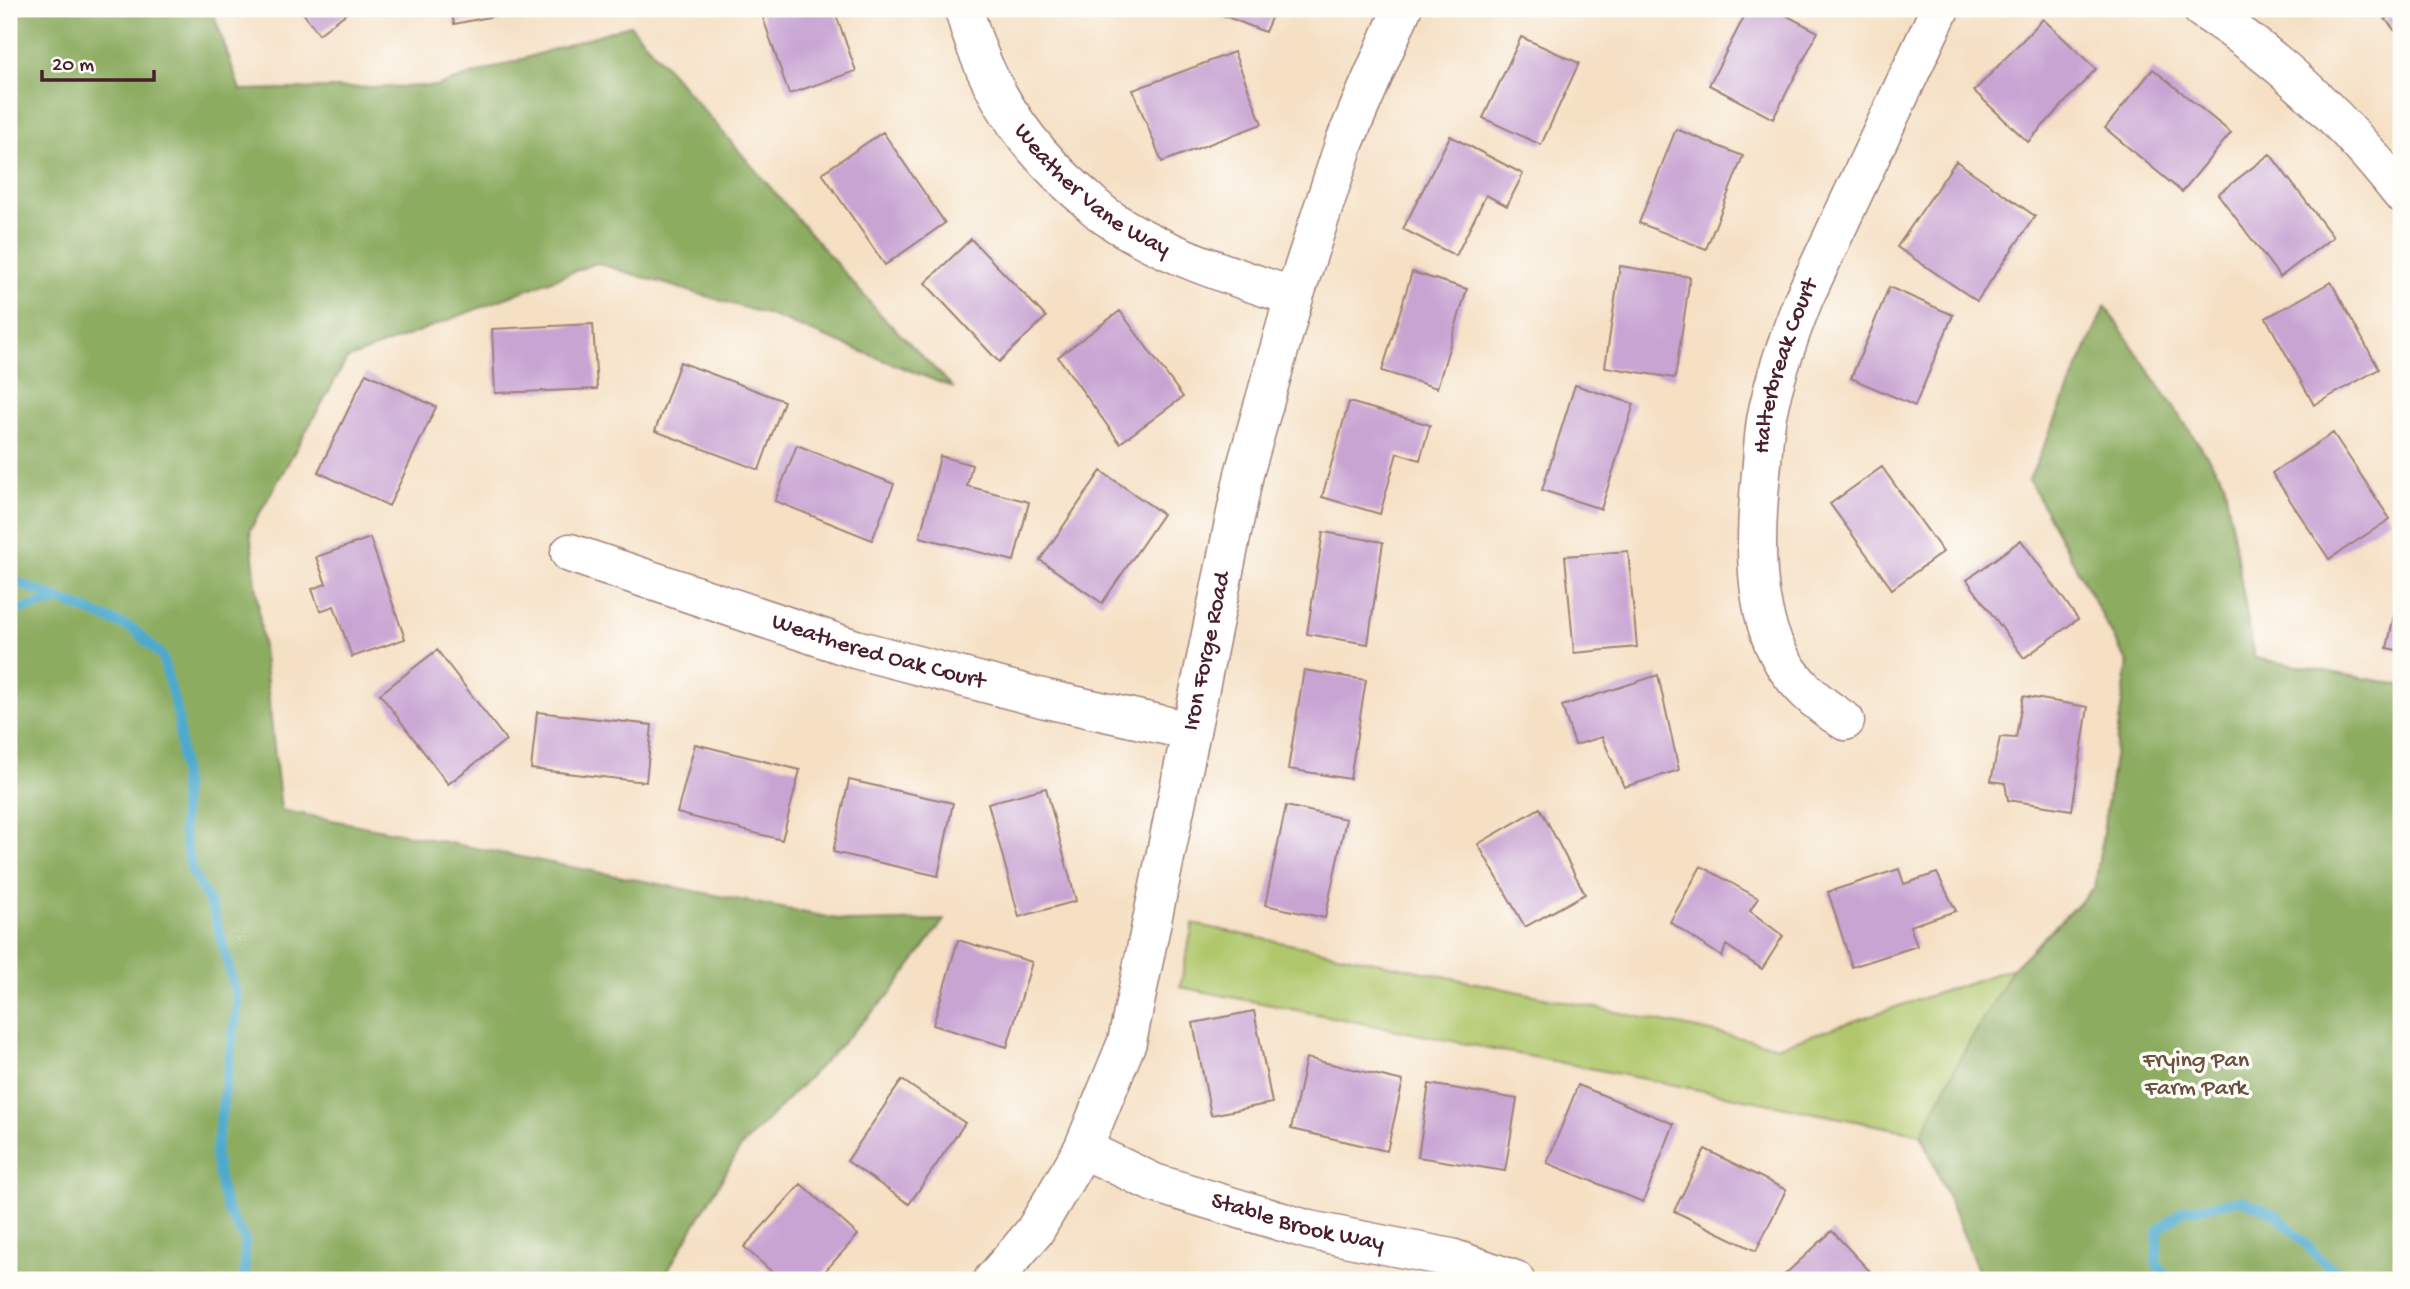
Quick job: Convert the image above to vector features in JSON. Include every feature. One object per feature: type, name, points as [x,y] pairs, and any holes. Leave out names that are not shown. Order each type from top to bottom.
[{"type":"street","name":"Weather Vane Way","points":[[964,9],[971,36],[990,82],[1017,126],[1048,166],[1107,216],[1175,253],[1293,297]]},
{"type":"street","name":"Iron Forge Road","points":[[993,1280],[1034,1233],[1083,1150],[1127,1042],[1244,474],[1293,297],[1345,141],[1402,9]]},
{"type":"street","name":"Halterbreak Court","points":[[1845,721],[1819,704],[1795,679],[1777,652],[1767,622],[1759,585],[1756,515],[1766,416],[1786,344],[1804,298],[1940,9]]},
{"type":"street","points":[[2202,9],[2304,87],[2378,164],[2401,193]]},
{"type":"street","name":"Weathered Oak Court","points":[[570,553],[855,649],[1046,699],[1191,732]]},
{"type":"street","name":"Stable Brook Way","points":[[1083,1150],[1154,1183],[1308,1230],[1451,1258],[1516,1280]]},
{"type":"green space","points":[[9,9],[212,9],[240,90],[437,86],[630,25],[879,313],[954,388],[772,316],[596,263],[347,359],[250,530],[281,810],[853,922],[944,920],[890,994],[741,1147],[662,1280],[9,1280]]},
{"type":"green space","name":"Frying Pan Farm Park","points":[[2105,306],[2224,481],[2254,658],[2401,685],[2401,1280],[1982,1280],[1922,1134],[1958,1062],[2013,968],[2095,887],[2128,663],[2029,480]]},
{"type":"green space","name":"Frying Pan Farm Park","points":[[2029,480],[2224,481],[2254,658],[2401,685],[2401,1280],[1983,1280],[1921,1134],[1180,987],[1193,924],[1779,1046],[2013,968],[2095,887],[2128,664]]},
{"type":"building","points":[[300,9],[352,9],[319,34]]},
{"type":"building","points":[[451,9],[524,9],[524,10],[454,24]]},
{"type":"building","points":[[760,9],[834,9],[856,71],[789,94]]},
{"type":"building","points":[[1207,9],[1275,9],[1265,32]]},
{"type":"building","points":[[1748,9],[1774,9],[1818,32],[1773,119],[1709,85]]},
{"type":"building","points":[[2401,9],[2401,38],[2385,19]]},
{"type":"building","points":[[2043,19],[2096,69],[2028,142],[1974,91]]},
{"type":"building","points":[[1521,37],[1579,63],[1541,145],[1483,118]]},
{"type":"building","points":[[1234,52],[1262,124],[1162,162],[1133,90]]},
{"type":"building","points":[[2153,69],[2231,133],[2182,192],[2105,128]]},
{"type":"building","points":[[1676,129],[1743,156],[1706,249],[1639,223]]},
{"type":"building","points":[[883,132],[945,223],[885,265],[822,173]]},
{"type":"building","points":[[1450,136],[1523,174],[1507,206],[1486,195],[1456,256],[1403,229]]},
{"type":"building","points":[[2270,154],[2333,237],[2280,277],[2218,194]]},
{"type":"building","points":[[1956,161],[2035,216],[1977,301],[1897,247]]},
{"type":"building","points":[[971,239],[1046,317],[999,362],[925,283]]},
{"type":"building","points":[[1620,266],[1690,277],[1675,378],[1605,367]]},
{"type":"building","points":[[1412,272],[1467,289],[1437,388],[1382,371]]},
{"type":"building","points":[[2331,282],[2379,369],[2314,405],[2266,318]]},
{"type":"building","points":[[1889,287],[1953,315],[1915,406],[1851,378]]},
{"type":"building","points":[[1120,311],[1183,397],[1120,443],[1058,357]]},
{"type":"building","points":[[593,324],[597,389],[495,393],[492,329]]},
{"type":"building","points":[[680,362],[784,401],[759,470],[655,431]]},
{"type":"building","points":[[366,373],[436,407],[389,506],[318,472]]},
{"type":"building","points":[[1575,385],[1634,404],[1601,509],[1542,490]]},
{"type":"building","points":[[1349,402],[1430,425],[1420,460],[1397,453],[1380,514],[1322,497]]},
{"type":"building","points":[[2333,433],[2390,519],[2329,559],[2272,473]]},
{"type":"building","points":[[797,445],[894,484],[872,540],[775,501]]},
{"type":"building","points":[[940,456],[972,465],[967,486],[1029,502],[1014,561],[920,537]]},
{"type":"building","points":[[1882,467],[1943,552],[1892,589],[1830,504]]},
{"type":"building","points":[[1101,471],[1163,514],[1102,603],[1040,560]]},
{"type":"building","points":[[1323,532],[1383,542],[1368,644],[1307,634]]},
{"type":"building","points":[[370,538],[405,639],[352,657],[334,606],[320,611],[312,589],[326,584],[316,557]]},
{"type":"building","points":[[2021,540],[2078,619],[2024,658],[1967,580]]},
{"type":"building","points":[[1628,551],[1637,647],[1574,653],[1565,556]]},
{"type":"building","points":[[2401,589],[2401,651],[2387,648]]},
{"type":"building","points":[[437,650],[506,740],[448,784],[380,694]]},
{"type":"building","points":[[1304,670],[1366,680],[1350,779],[1288,769]]},
{"type":"building","points":[[1658,675],[1679,770],[1624,787],[1602,737],[1575,745],[1562,706]]},
{"type":"building","points":[[2023,696],[2088,707],[2072,810],[2008,800],[2005,783],[1991,781],[2000,737],[2016,738]]},
{"type":"building","points":[[537,712],[652,725],[646,782],[531,769]]},
{"type":"building","points":[[695,744],[800,770],[782,840],[677,813]]},
{"type":"building","points":[[849,780],[953,803],[938,876],[833,852]]},
{"type":"building","points":[[1046,788],[1076,901],[1019,917],[988,803]]},
{"type":"building","points":[[1286,806],[1346,819],[1325,918],[1265,905]]},
{"type":"building","points":[[1540,808],[1585,894],[1525,927],[1478,844]]},
{"type":"building","points":[[1701,866],[1758,898],[1750,911],[1783,936],[1762,969],[1726,945],[1722,957],[1670,922]]},
{"type":"building","points":[[1899,869],[1904,884],[1937,873],[1956,911],[1910,926],[1917,946],[1852,967],[1828,892]]},
{"type":"building","points":[[958,940],[1032,962],[1007,1047],[933,1025]]},
{"type":"building","points":[[1254,1011],[1272,1103],[1211,1115],[1193,1023]]},
{"type":"building","points":[[1306,1058],[1403,1081],[1387,1151],[1291,1129]]},
{"type":"building","points":[[902,1080],[965,1123],[909,1204],[847,1161]]},
{"type":"building","points":[[1429,1084],[1517,1099],[1505,1171],[1418,1157]]},
{"type":"building","points":[[1578,1085],[1674,1124],[1643,1202],[1547,1163]]},
{"type":"building","points":[[1705,1149],[1786,1190],[1756,1251],[1674,1211]]},
{"type":"building","points":[[801,1184],[858,1235],[817,1280],[781,1280],[744,1247]]},
{"type":"building","points":[[1832,1231],[1878,1280],[1785,1280],[1782,1277]]},
{"type":"waterway","points":[[9,579],[133,629],[162,656],[178,715],[183,775],[183,830],[192,871],[214,912],[238,1002],[215,1155],[229,1214],[245,1240],[245,1273],[241,1280]]},
{"type":"waterway","points":[[9,612],[60,600]]},
{"type":"waterway","points":[[2170,1280],[2156,1263],[2158,1230],[2184,1210],[2242,1200],[2277,1215],[2320,1259],[2348,1280]]}]
